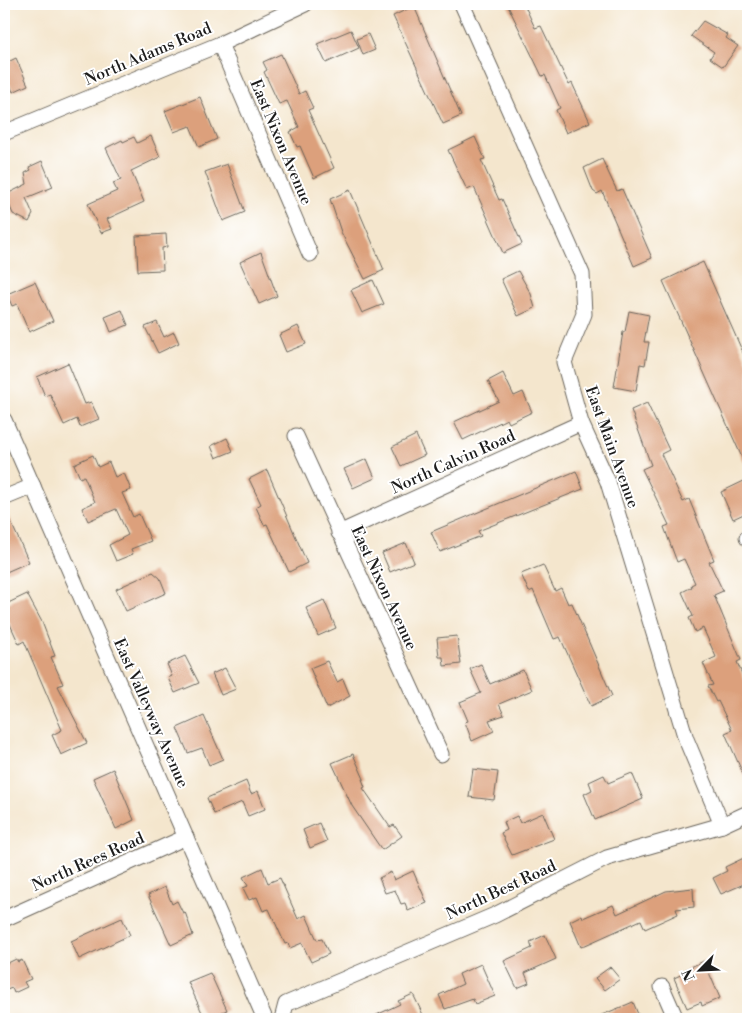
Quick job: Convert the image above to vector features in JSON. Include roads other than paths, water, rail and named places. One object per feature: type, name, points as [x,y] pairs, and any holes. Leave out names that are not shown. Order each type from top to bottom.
[{"type":"street","name":"North Adams Road","points":[[4,133],[220,44],[305,4]]},
{"type":"street","name":"East Main Avenue","points":[[462,4],[582,274],[584,314],[564,362],[581,423],[608,482],[686,739],[722,825]]},
{"type":"street","name":"East Nixon Avenue","points":[[220,44],[310,254]]},
{"type":"street","name":"East Valleyway Avenue","points":[[4,420],[266,1019]]},
{"type":"street","name":"North Calvin Road","points":[[339,533],[581,423]]},
{"type":"street","name":"East Nixon Avenue","points":[[296,436],[441,754]]},
{"type":"street","points":[[4,498],[32,486]]},
{"type":"street","name":"North Best Road","points":[[282,1019],[286,1004],[495,915],[607,858],[722,825],[748,813]]},
{"type":"street","name":"North Rees Road","points":[[4,919],[186,837]]},
{"type":"street","points":[[662,987],[676,1019]]}]
